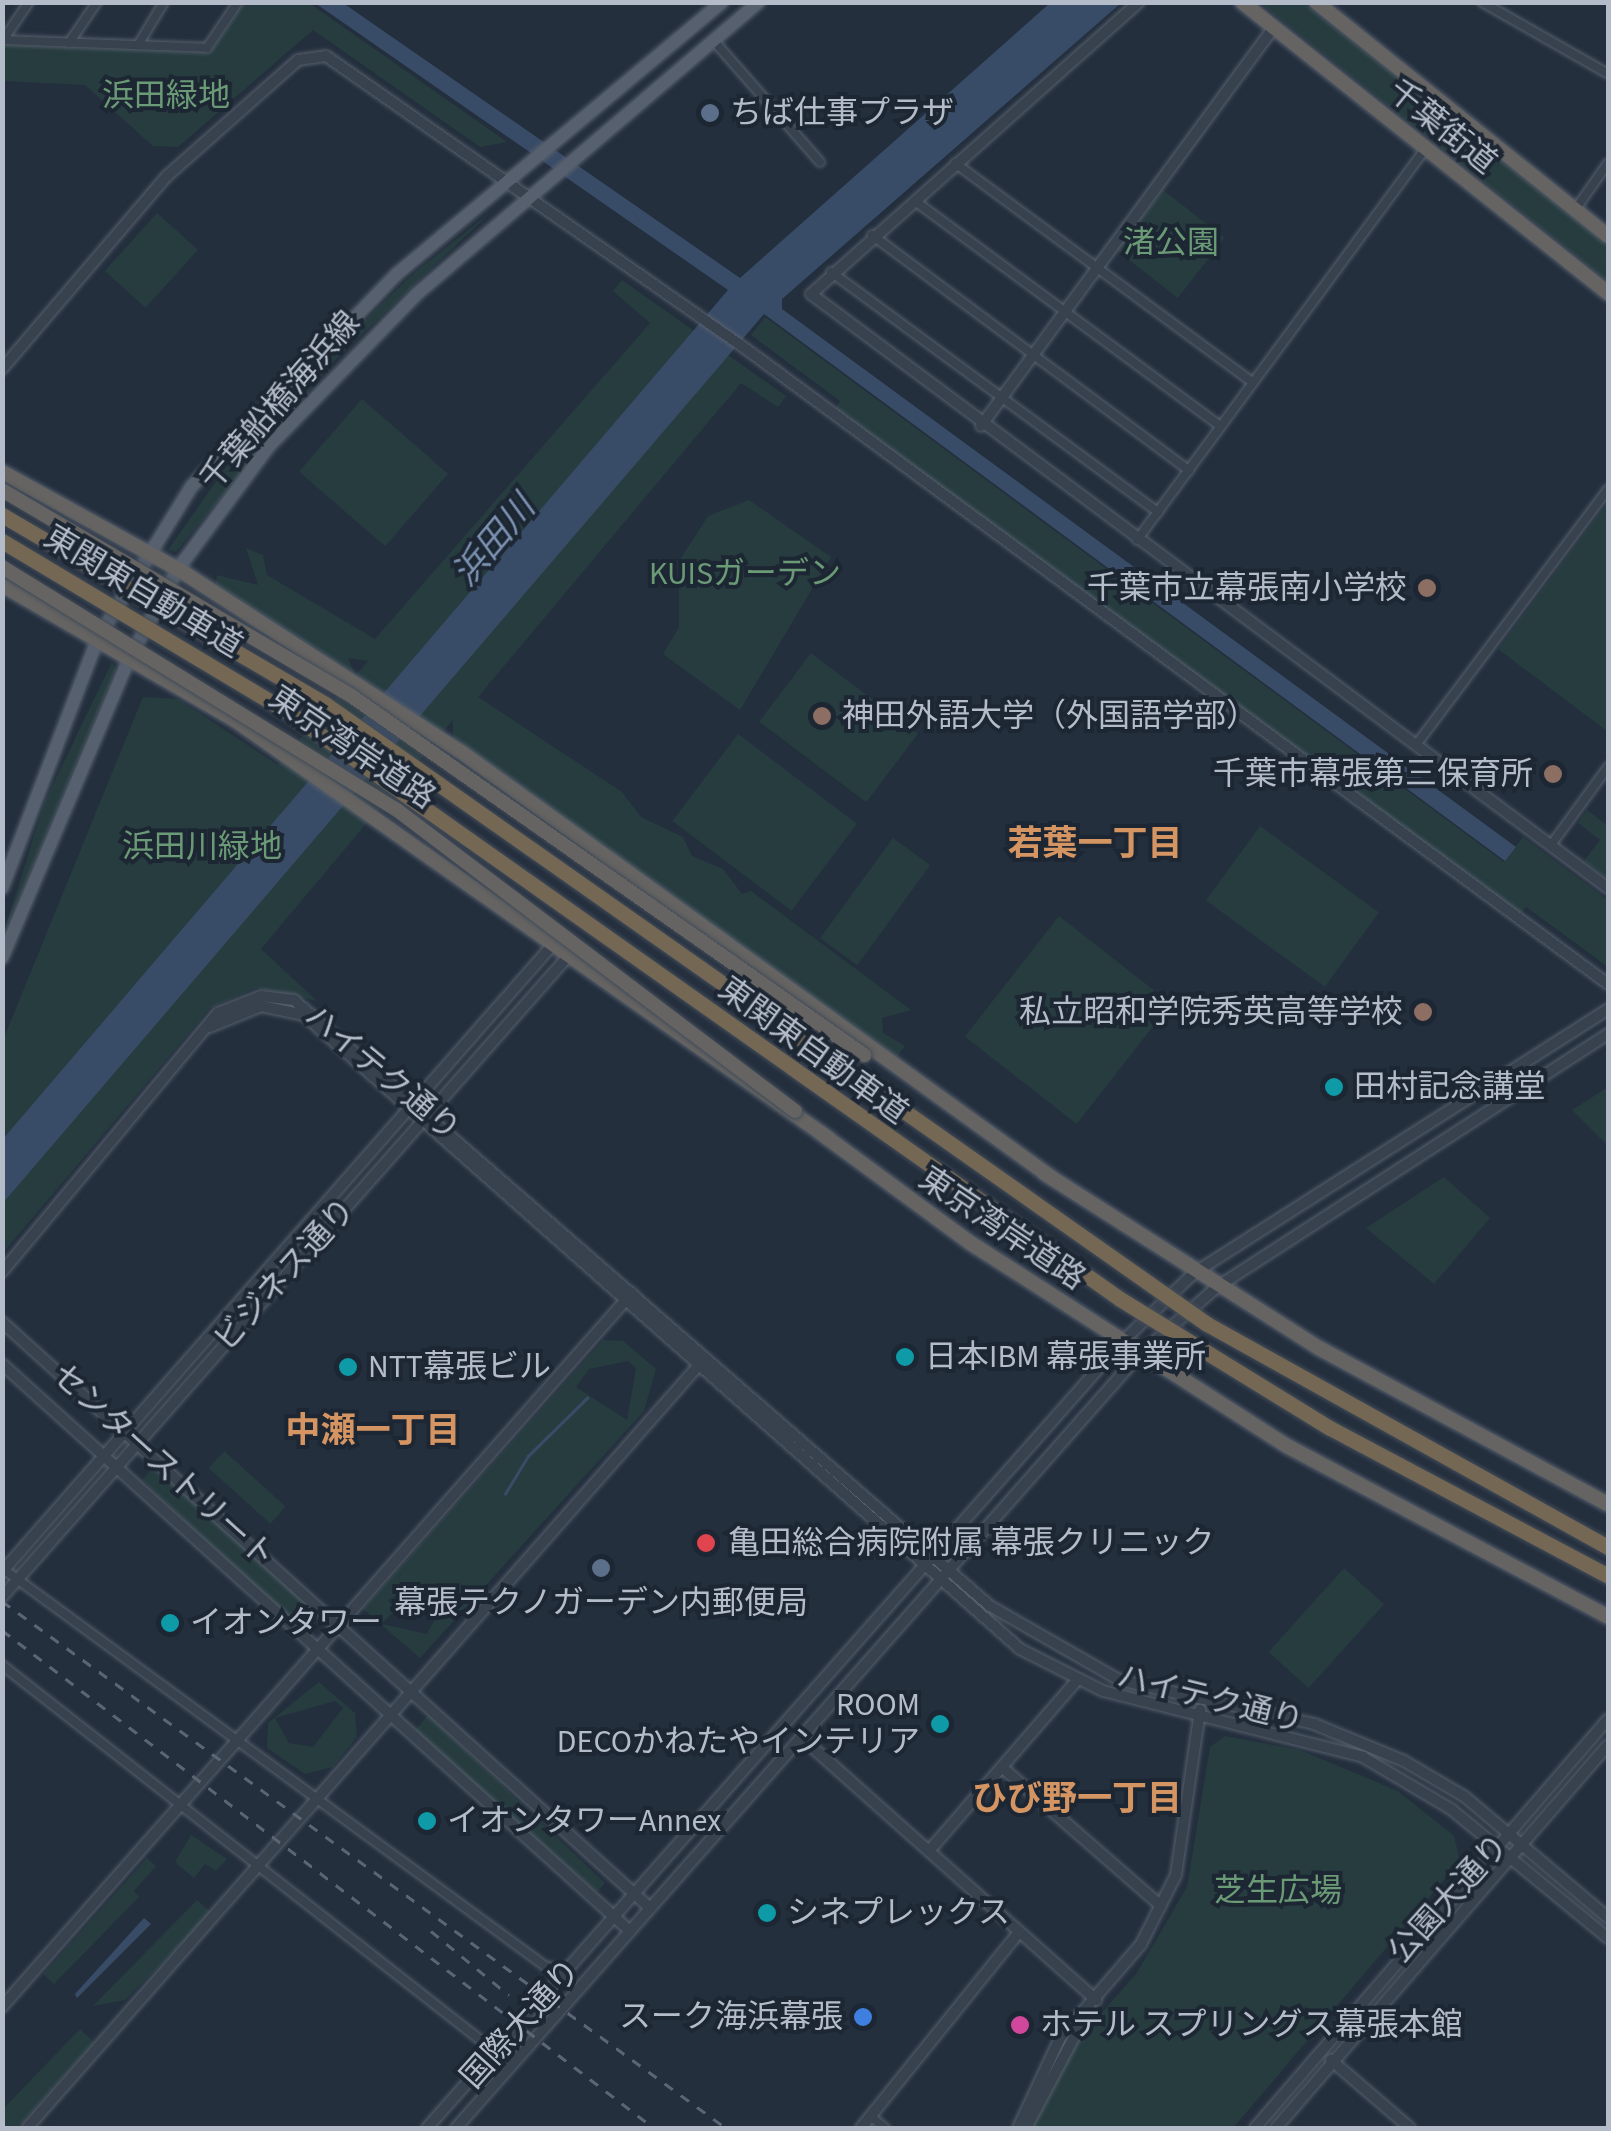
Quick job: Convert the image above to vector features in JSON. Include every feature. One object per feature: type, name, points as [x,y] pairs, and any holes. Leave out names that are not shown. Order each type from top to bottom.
[{"type":"highway","name":"千葉街道","points":[[1242,2],[1608,293]]},
{"type":"highway","name":"千葉街道","points":[[1316,2],[1608,236]]},
{"type":"highway","points":[[2,472],[178,570],[292,640],[460,752],[1052,1178]]},
{"type":"highway","name":"東京湾岸道路","points":[[2,490],[350,695],[864,1055],[1194,1274],[1608,1504]]},
{"type":"highway","name":"東関東自動車道","points":[[2,515],[324,704],[1207,1324],[1608,1547]]},
{"type":"highway","name":"東関東自動車道","points":[[2,541],[288,712],[1120,1299],[1330,1428],[1608,1576]]},
{"type":"highway","name":"東京湾岸道路","points":[[2,567],[398,810],[828,1138],[1121,1343],[1370,1492],[1608,1616]]},
{"type":"highway","points":[[2,585],[130,657],[289,757],[828,1138]]},
{"type":"main road","name":"千葉船橋海浜線","points":[[2,888],[98,638],[146,552],[256,411],[505,180],[722,2]]},
{"type":"main road","name":"千葉船橋海浜線","points":[[2,958],[130,657],[178,570],[326,382],[526,195],[760,2]]},
{"type":"street","points":[[3,40],[29,2]]},
{"type":"street","points":[[69,43],[97,2]]},
{"type":"street","points":[[138,45],[164,2]]},
{"type":"street","points":[[3,40],[207,48],[238,2]]},
{"type":"street","points":[[1139,2],[811,289],[820,306],[1608,888]]},
{"type":"street","points":[[1482,2],[1608,74]]},
{"type":"street","points":[[982,426],[1274,27]]},
{"type":"street","points":[[714,40],[820,162]]},
{"type":"street","points":[[2,369],[167,176],[306,56],[332,59],[746,349],[1608,984]]},
{"type":"street","points":[[1137,540],[1426,149]]},
{"type":"street","points":[[954,163],[1253,383]]},
{"type":"street","points":[[1575,210],[1608,164]]},
{"type":"street","points":[[913,199],[1221,427]]},
{"type":"street","points":[[872,235],[1189,470]]},
{"type":"street","points":[[830,272],[1158,512]]},
{"type":"street","points":[[1416,745],[1608,488]]},
{"type":"street","points":[[1551,845],[1608,767]]},
{"type":"street","name":"ビジネス通り","points":[[3,1570],[555,942]]},
{"type":"street","name":"ビジネス通り","points":[[2,1598],[570,954]]},
{"type":"street","name":"ハイテク通り","points":[[2,1272],[205,1030],[244,1000],[294,1000],[426,1116],[622,1304],[1020,1649],[1076,1681],[1362,1757],[1498,1844],[1608,1938]]},
{"type":"street","name":"国際大通り","points":[[427,2128],[570,1971],[633,1894],[1121,1343],[1194,1274],[1608,1009]]},
{"type":"street","name":"国際大通り","points":[[456,2128],[1140,1355],[1217,1287],[1608,1034]]},
{"type":"street","name":"ハイテク通り","points":[[426,1116],[949,1570],[1060,1653],[1119,1680],[1370,1744],[1508,1832],[1608,1918]]},
{"type":"street","points":[[2,2007],[632,1292]]},
{"type":"street","name":"センターストリート","points":[[2,1322],[650,1908]]},
{"type":"street","points":[[27,2128],[706,1358]]},
{"type":"street","name":"センターストリート","points":[[2,1364],[314,1653],[630,1931]]},
{"type":"street","points":[[3,1570],[320,1796],[545,1966],[570,1971]]},
{"type":"street","points":[[2,1665],[511,2064]]},
{"type":"street","points":[[929,1851],[1004,1769],[1076,1681]]},
{"type":"street","points":[[1018,2128],[1047,2060],[1093,2004],[1161,1906],[1183,1843],[1201,1699]]},
{"type":"street","name":"公園大通り","points":[[1255,2128],[1608,1719]]},
{"type":"street","points":[[802,1738],[1093,2004]]},
{"type":"street","name":"公園大通り","points":[[1276,2128],[1608,1745]]},
{"type":"street","points":[[1004,1769],[1161,1906]]},
{"type":"street","points":[[861,2128],[1018,1932]]},
{"type":"street","points":[[1026,2128],[1093,2004]]},
{"type":"street","points":[[1331,2060],[1410,2128]]},
{"type":"street","points":[[870,2116],[884,2128]]},
{"type":"green space","name":"浜田緑地","points":[[245,3],[309,3],[507,142],[480,147],[313,30],[178,147],[153,146],[85,85],[3,81],[3,45],[210,53]]},
{"type":"green space","points":[[1260,3],[1303,3],[1576,220],[1608,246],[1608,281]]},
{"type":"green space","name":"渚公園","points":[[1163,190],[1224,238],[1178,298],[1116,250]]},
{"type":"green space","points":[[492,211],[332,363],[176,552],[168,550],[252,430],[413,274]]},
{"type":"green space","points":[[157,213],[198,250],[146,308],[105,271]]},
{"type":"green space","name":"浜田川緑地","points":[[622,280],[786,396],[778,407],[741,383],[478,697],[622,792],[641,817],[683,837],[692,856],[723,869],[742,894],[751,891],[911,1010],[882,1018],[883,1033],[905,1046],[897,1057],[453,741],[453,720],[261,949],[317,1001],[256,988],[210,1008],[3,1253],[3,1040],[143,697],[178,699],[278,765],[368,661],[348,658],[355,674],[216,584],[217,575],[258,585],[246,548],[263,555],[267,575],[375,639],[650,323],[613,291]]},
{"type":"green space","points":[[765,317],[1504,862],[1523,837],[1608,900],[1608,967],[1526,907],[1520,914],[835,409],[840,401],[751,335]]},
{"type":"green space","points":[[362,399],[448,474],[385,546],[299,471]]},
{"type":"green space","name":"KUISガーデン","points":[[749,500],[831,557],[740,710],[663,654],[679,627],[679,561],[708,516]]},
{"type":"green space","points":[[1608,502],[1608,732],[1498,649]]},
{"type":"green space","points":[[811,653],[918,734],[866,802],[759,722]]},
{"type":"green space","points":[[112,662],[116,669],[3,935],[45,801]]},
{"type":"green space","points":[[738,734],[857,824],[791,911],[672,821]]},
{"type":"green space","points":[[1587,810],[1608,826],[1608,879],[1584,861],[1600,840],[1578,823]]},
{"type":"green space","points":[[1260,826],[1379,912],[1325,987],[1206,900]]},
{"type":"green space","points":[[893,838],[930,865],[857,965],[820,938]]},
{"type":"green space","points":[[1059,916],[1171,1003],[1077,1124],[965,1037]]},
{"type":"green space","points":[[1608,1087],[1608,1146],[1572,1110]]},
{"type":"green space","points":[[1444,1177],[1490,1218],[1434,1284],[1366,1228]]},
{"type":"green space","points":[[603,1340],[623,1341],[656,1369],[644,1411],[420,1658],[363,1609]],"holes":[[[628,1361],[636,1368],[627,1420],[576,1387],[589,1369]],[[407,1591],[438,1613],[427,1634],[382,1624],[395,1610],[388,1600]]]},
{"type":"green space","points":[[224,1451],[286,1507],[270,1524],[209,1468]]},
{"type":"green space","points":[[154,1466],[310,1607],[295,1624],[142,1480]]},
{"type":"green space","points":[[1344,1568],[1384,1604],[1309,1688],[1268,1652]]},
{"type":"green space","points":[[319,1682],[355,1713],[357,1737],[333,1767],[305,1774],[267,1748],[268,1723]],"holes":[[[335,1701],[343,1708],[313,1747],[289,1743],[275,1718]]]},
{"type":"green space","points":[[428,1715],[605,1883],[597,1892],[414,1732]]},
{"type":"green space","name":"芝生広場","points":[[1225,1736],[1300,1750],[1398,1791],[1454,1836],[1460,1861],[1233,2128],[1032,2128],[1075,2043],[1136,1974],[1187,1887],[1210,1747]]},
{"type":"green space","points":[[191,1835],[227,1859],[216,1871],[205,1864],[194,1878],[175,1862]]},
{"type":"green space","points":[[147,1858],[156,1866],[134,1891],[139,1897],[54,1984],[43,1974]]},
{"type":"green space","points":[[197,1900],[212,1913],[125,2000],[93,2006]]},
{"type":"green space","points":[[80,2029],[94,2042],[17,2128],[3,2128],[3,2109]]},
{"type":"water","points":[[315,3],[343,3],[740,278],[1050,3],[1121,3],[782,299],[782,309],[1516,847],[1505,861],[764,314],[3,1203],[3,1139],[728,290]]},
{"type":"water","points":[[144,1918],[151,1924],[77,1998],[75,1994]]},
{"type":"waterway","points":[[505,1494],[528,1456],[587,1398]]},
{"type":"railway","points":[[2,1601],[726,2128]]},
{"type":"railway","points":[[2,1630],[654,2128]]},
{"type":"railway","points":[[431,1931],[509,1995]]},
{"type":"place","name":"ちば仕事プラザ","points":[[710,113]]},
{"type":"place","name":"千葉市立幕張南小学校","points":[[1427,588]]},
{"type":"place","name":"神田外語大学（外国語学部）","points":[[822,716]]},
{"type":"place","name":"千葉市幕張第三保育所","points":[[1553,774]]},
{"type":"place","name":"私立昭和学院秀英高等学校","points":[[1423,1012]]},
{"type":"place","name":"田村記念講堂","points":[[1334,1087]]},
{"type":"place","name":"日本IBM 幕張事業所","points":[[905,1357]]},
{"type":"place","name":"NTT幕張ビル","points":[[348,1367]]},
{"type":"place","name":"亀田総合病院附属 幕張クリニック","points":[[706,1543]]},
{"type":"place","name":"幕張テクノガーデン内郵便局","points":[[601,1568]]},
{"type":"place","name":"イオンタワー","points":[[170,1623]]},
{"type":"place","name":"ROOM DECOかねたやインテリア","points":[[940,1724]]},
{"type":"place","name":"イオンタワーAnnex","points":[[427,1821]]},
{"type":"place","name":"シネプレックス","points":[[767,1913]]},
{"type":"place","name":"スーク海浜幕張","points":[[863,2017]]},
{"type":"place","name":"ホテル スプリングス幕張本館","points":[[1020,2025]]},
{"type":"district","name":"若葉一丁目","points":[[1095,844]]},
{"type":"district","name":"中瀬一丁目","points":[[373,1431]]},
{"type":"district","name":"ひび野一丁目","points":[[1077,1799]]},
{"type":"water label","name":"浜田川","points":[[494,541]]}]
